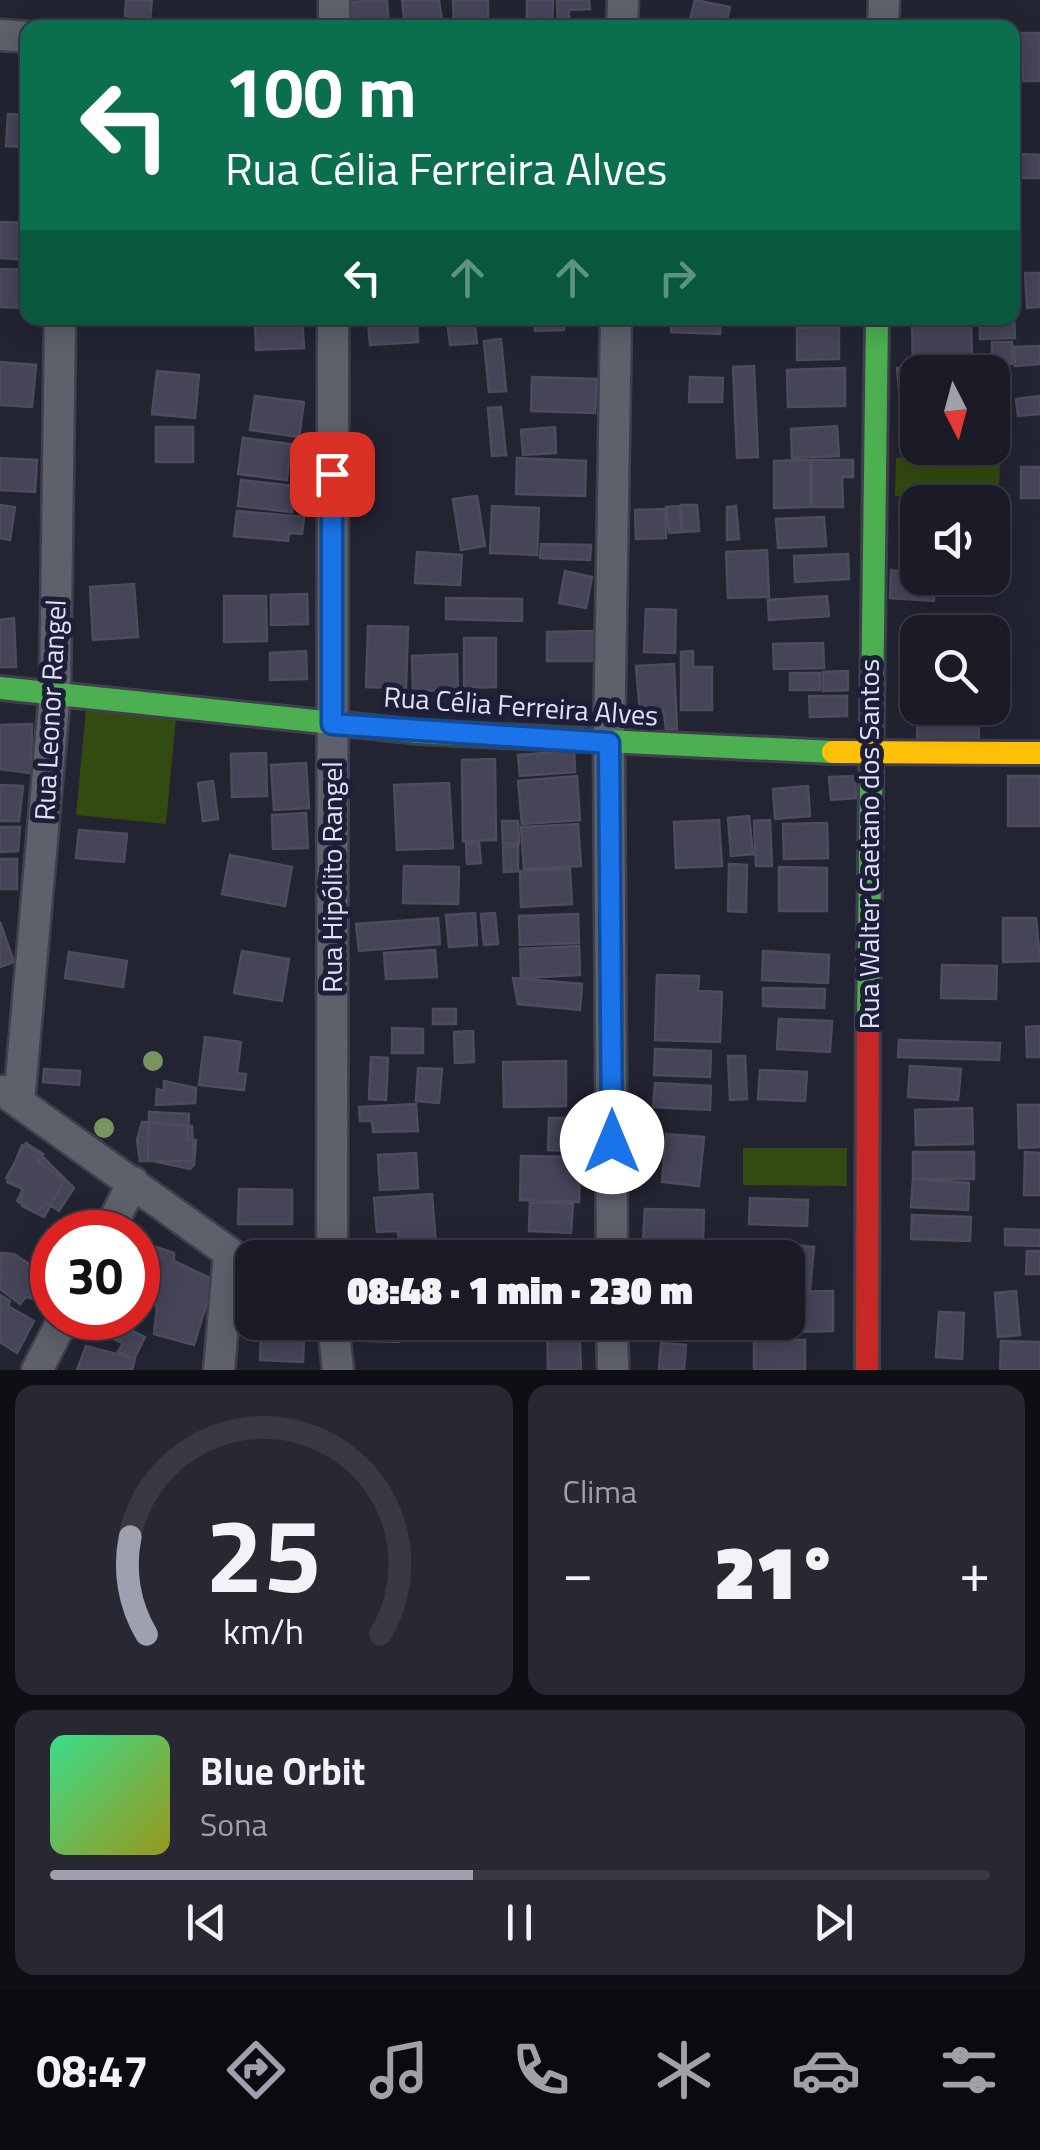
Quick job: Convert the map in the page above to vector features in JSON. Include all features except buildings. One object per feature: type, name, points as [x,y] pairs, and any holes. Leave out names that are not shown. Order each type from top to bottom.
[{"type":"street","name":"Rua Leonor Rangel","points":[[9,1095],[56,692],[60,325]]},
{"type":"street","name":"Rua Hipólito Rangel","points":[[332,1240],[333,325]]},
{"type":"street","points":[[612,1240],[609,743],[616,325]]},
{"type":"street","name":"Rua Walter Caetano dos Santos","points":[[867,1370],[868,755],[877,325]]},
{"type":"street","name":"Rua Célia Ferreira Alves","points":[[0,688],[332,724],[609,743],[868,755],[1040,753]]},
{"type":"street","points":[[9,1095],[235,1258]]},
{"type":"street","points":[[119,1210],[133,1182]]},
{"type":"street","points":[[218,1370],[235,1290]]},
{"type":"street","points":[[37,1370],[53,1340]]},
{"type":"street","points":[[335,1340],[338,1370]]},
{"type":"street","points":[[612,1340],[613,1370]]},
{"type":"green space","points":[[896,458],[900,458],[900,465],[1000,465],[999,485],[900,485],[900,496],[895,496]]},
{"type":"green space","points":[[86,709],[176,718],[166,824],[76,815]]},
{"type":"green space","points":[[743,1148],[847,1148],[847,1186],[743,1185]]},
{"type":"traffic: fast","points":[[868,1024],[877,325]]},
{"type":"traffic: fast","points":[[0,688],[419,732],[833,752]]},
{"type":"traffic: slow","points":[[833,752],[1040,753]]},
{"type":"traffic: jam","points":[[867,1370],[868,1024]]},
{"type":"route","points":[[332,474],[332,724],[609,743],[612,1142]]}]
